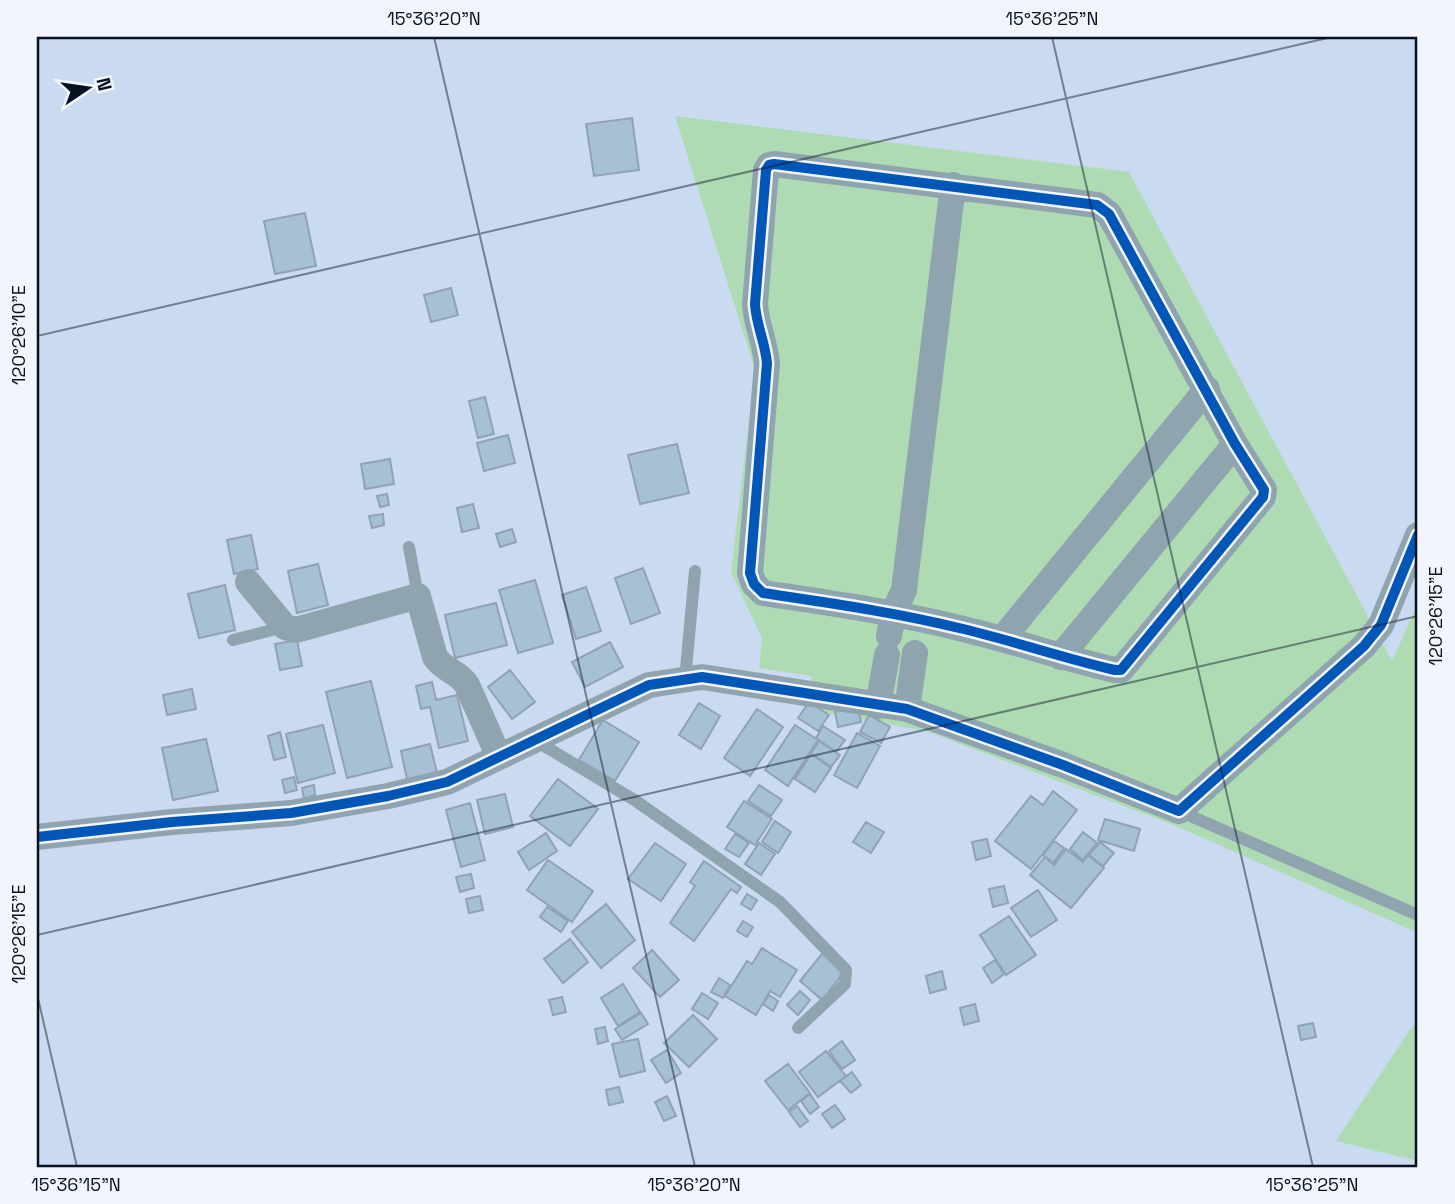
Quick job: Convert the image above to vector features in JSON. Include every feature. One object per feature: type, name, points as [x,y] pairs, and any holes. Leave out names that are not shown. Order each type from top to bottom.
[{"type":"street","points":[[769,165],[953,185],[1103,208],[1109,214],[1207,389],[1235,444],[1262,484],[1264,497],[1121,670],[1060,657],[1002,639],[903,629],[763,593],[754,584],[750,573],[767,363],[755,304],[766,170],[769,165]]},
{"type":"street","points":[[907,709],[903,629],[953,185]]},
{"type":"street","points":[[1002,639],[1207,389]]},
{"type":"street","points":[[1060,657],[1235,444]]},
{"type":"street","points":[[37,837],[172,822],[291,813],[388,796],[447,782],[649,685],[702,677],[907,709],[1063,765],[1178,811],[1364,646],[1381,625],[1418,536]]},
{"type":"street","points":[[248,582],[285,627],[296,630],[418,596],[439,665],[462,678],[467,685],[499,757]]},
{"type":"street","points":[[877,706],[903,629]]},
{"type":"lane","points":[[409,547],[418,596]]},
{"type":"lane","points":[[685,680],[695,571]]},
{"type":"lane","points":[[233,640],[285,627]]},
{"type":"lane","points":[[534,740],[636,801],[780,902],[846,970],[845,984],[798,1028]]},
{"type":"lane","points":[[1178,811],[1418,915]]},
{"type":"green space","points":[[675,116],[1129,172],[1392,661],[1418,603],[1418,933],[1176,826],[926,731],[804,709],[812,676],[759,668],[762,638],[731,572],[755,370]]},
{"type":"green space","points":[[1418,1018],[1418,1161],[1336,1141]]},
{"type":"building","points":[[632,118],[639,170],[594,176],[586,124]]},
{"type":"building","points":[[305,213],[316,266],[275,274],[264,221]]},
{"type":"building","points":[[451,288],[458,315],[431,322],[424,295]]},
{"type":"building","points":[[485,397],[494,434],[478,438],[469,401]]},
{"type":"building","points":[[508,435],[515,463],[484,471],[477,443]]},
{"type":"building","points":[[677,444],[689,493],[640,504],[628,455]]},
{"type":"building","points":[[390,459],[394,484],[365,489],[361,464]]},
{"type":"building","points":[[387,494],[389,505],[380,507],[377,496]]},
{"type":"building","points":[[473,504],[479,528],[462,532],[457,508]]},
{"type":"building","points":[[383,514],[384,525],[372,528],[369,516]]},
{"type":"building","points":[[512,529],[516,542],[500,547],[496,534]]},
{"type":"building","points":[[251,535],[258,569],[234,574],[227,540]]},
{"type":"building","points":[[318,564],[328,605],[297,613],[288,571]]},
{"type":"building","points":[[643,568],[660,613],[631,624],[615,578]]},
{"type":"building","points":[[535,580],[553,643],[518,653],[499,590]]},
{"type":"building","points":[[225,585],[235,630],[199,638],[188,594]]},
{"type":"building","points":[[586,587],[601,631],[576,639],[562,595]]},
{"type":"building","points":[[496,603],[507,645],[455,658],[445,615]]},
{"type":"building","points":[[297,640],[302,666],[280,670],[275,644]]},
{"type":"building","points":[[610,642],[623,667],[585,687],[572,662]]},
{"type":"building","points":[[510,670],[535,702],[512,719],[488,687]]},
{"type":"building","points":[[371,681],[392,767],[347,778],[326,692]]},
{"type":"building","points":[[432,682],[436,700],[457,695],[468,741],[439,748],[430,707],[421,709],[416,686]]},
{"type":"building","points":[[192,689],[196,709],[167,715],[163,695]]},
{"type":"building","points":[[809,702],[829,715],[818,731],[798,718]]},
{"type":"building","points":[[699,703],[720,716],[701,749],[679,735]]},
{"type":"building","points":[[858,707],[861,722],[838,727],[835,712]]},
{"type":"building","points":[[757,709],[783,727],[750,776],[724,758]]},
{"type":"building","points":[[869,715],[890,727],[881,743],[860,732]]},
{"type":"building","points":[[603,720],[639,742],[615,781],[579,760]]},
{"type":"building","points":[[323,725],[335,773],[298,783],[286,734]]},
{"type":"building","points":[[795,725],[818,740],[788,786],[765,770]]},
{"type":"building","points":[[823,726],[845,740],[836,752],[816,738]]},
{"type":"building","points":[[280,732],[286,757],[274,760],[268,736]]},
{"type":"building","points":[[857,733],[880,746],[857,788],[834,775]]},
{"type":"building","points":[[206,739],[218,791],[173,800],[162,748]]},
{"type":"building","points":[[819,741],[840,755],[831,767],[811,753]]},
{"type":"building","points":[[430,744],[438,777],[408,784],[401,751]]},
{"type":"building","points":[[811,754],[831,768],[815,792],[795,779]]},
{"type":"building","points":[[294,777],[297,790],[285,793],[282,780]]},
{"type":"building","points":[[558,779],[598,809],[570,846],[530,816]]},
{"type":"building","points":[[314,785],[315,795],[304,799],[302,788]]},
{"type":"building","points":[[759,785],[782,800],[771,816],[748,801]]},
{"type":"building","points":[[1053,791],[1077,810],[1031,869],[995,841],[1031,796],[1043,805]]},
{"type":"building","points":[[505,794],[513,827],[485,834],[477,800]]},
{"type":"building","points":[[744,801],[772,819],[755,845],[727,827]]},
{"type":"building","points":[[470,803],[485,860],[461,867],[446,810]]},
{"type":"building","points":[[1105,819],[1140,829],[1134,851],[1098,840]]},
{"type":"building","points":[[775,821],[791,832],[778,853],[762,842]]},
{"type":"building","points":[[866,822],[884,832],[871,853],[853,842]]},
{"type":"building","points":[[1083,832],[1097,843],[1083,860],[1070,849]]},
{"type":"building","points":[[546,833],[557,851],[529,870],[518,852]]},
{"type":"building","points":[[735,834],[749,843],[739,857],[725,849]]},
{"type":"building","points":[[987,839],[991,856],[976,860],[972,842]]},
{"type":"building","points":[[1054,841],[1064,848],[1053,863],[1043,855]]},
{"type":"building","points":[[1100,842],[1114,853],[1103,866],[1089,855]]},
{"type":"building","points":[[655,843],[686,864],[661,901],[628,879]]},
{"type":"building","points":[[759,843],[775,854],[761,875],[745,864]]},
{"type":"building","points":[[1066,849],[1083,862],[1088,855],[1104,868],[1071,908],[1030,875],[1045,857],[1054,865]]},
{"type":"building","points":[[548,860],[593,891],[572,922],[527,890]]},
{"type":"building","points":[[704,861],[741,887],[737,893],[731,889],[694,941],[670,923],[695,886],[690,882]]},
{"type":"building","points":[[471,874],[474,888],[460,892],[456,877]]},
{"type":"building","points":[[1004,886],[1008,903],[993,907],[989,889]]},
{"type":"building","points":[[1038,890],[1057,920],[1031,937],[1011,908]]},
{"type":"building","points":[[747,894],[757,900],[751,910],[741,904]]},
{"type":"building","points":[[480,896],[483,910],[469,913],[466,899]]},
{"type":"building","points":[[606,904],[635,940],[601,968],[572,932]]},
{"type":"building","points":[[547,907],[568,921],[561,932],[540,917]]},
{"type":"building","points":[[1009,916],[1036,955],[1006,975],[980,935]]},
{"type":"building","points":[[743,921],[753,927],[747,937],[737,931]]},
{"type":"building","points":[[570,939],[588,962],[563,983],[544,959]]},
{"type":"building","points":[[762,948],[797,970],[780,997],[770,991],[756,1015],[725,996],[747,961],[752,964]]},
{"type":"building","points":[[652,950],[679,980],[660,997],[633,968]]},
{"type":"building","points":[[822,954],[844,972],[822,1000],[800,981]]},
{"type":"building","points":[[995,960],[1004,974],[992,983],[983,968]]},
{"type":"building","points":[[942,971],[946,989],[930,993],[926,976]]},
{"type":"building","points":[[719,978],[730,985],[723,998],[711,992]]},
{"type":"building","points":[[623,984],[640,1012],[618,1026],[601,998]]},
{"type":"building","points":[[800,991],[810,1000],[798,1015],[787,1005]]},
{"type":"building","points":[[702,993],[718,1003],[708,1019],[692,1009]]},
{"type":"building","points":[[769,995],[778,1001],[773,1011],[763,1004]]},
{"type":"building","points":[[562,997],[566,1012],[553,1015],[549,1000]]},
{"type":"building","points":[[975,1004],[979,1021],[964,1025],[960,1008]]},
{"type":"building","points":[[641,1013],[648,1024],[622,1040],[615,1029]]},
{"type":"building","points":[[693,1015],[717,1039],[689,1067],[664,1043]]},
{"type":"building","points":[[1313,1023],[1316,1037],[1301,1040],[1298,1026]]},
{"type":"building","points":[[605,1027],[608,1041],[598,1044],[595,1029]]},
{"type":"building","points":[[638,1039],[645,1071],[620,1077],[612,1044]]},
{"type":"building","points":[[842,1041],[855,1060],[842,1069],[829,1051]]},
{"type":"building","points":[[667,1050],[681,1073],[666,1083],[651,1060]]},
{"type":"building","points":[[826,1051],[846,1076],[818,1097],[799,1072]]},
{"type":"building","points":[[788,1064],[810,1093],[788,1110],[765,1081]]},
{"type":"building","points":[[852,1072],[861,1085],[851,1093],[840,1081]]},
{"type":"building","points":[[619,1087],[623,1102],[609,1105],[606,1090]]},
{"type":"building","points":[[810,1094],[819,1107],[810,1114],[801,1101]]},
{"type":"building","points":[[667,1096],[676,1116],[664,1121],[655,1102]]},
{"type":"building","points":[[835,1105],[845,1119],[832,1128],[822,1114]]},
{"type":"building","points":[[797,1106],[808,1121],[800,1127],[789,1112]]},
{"type":"cycle path","points":[[774,164],[1097,205],[1109,214],[1235,444],[1264,490],[1263,497],[1121,670],[935,622],[763,593],[754,584],[750,573],[767,363],[755,304],[766,170],[769,165],[774,164]]},
{"type":"cycle path","points":[[37,837],[172,822],[291,813],[388,796],[447,782],[649,685],[702,677],[907,709],[1063,765],[1179,811],[1364,646],[1381,625],[1418,535]]}]
